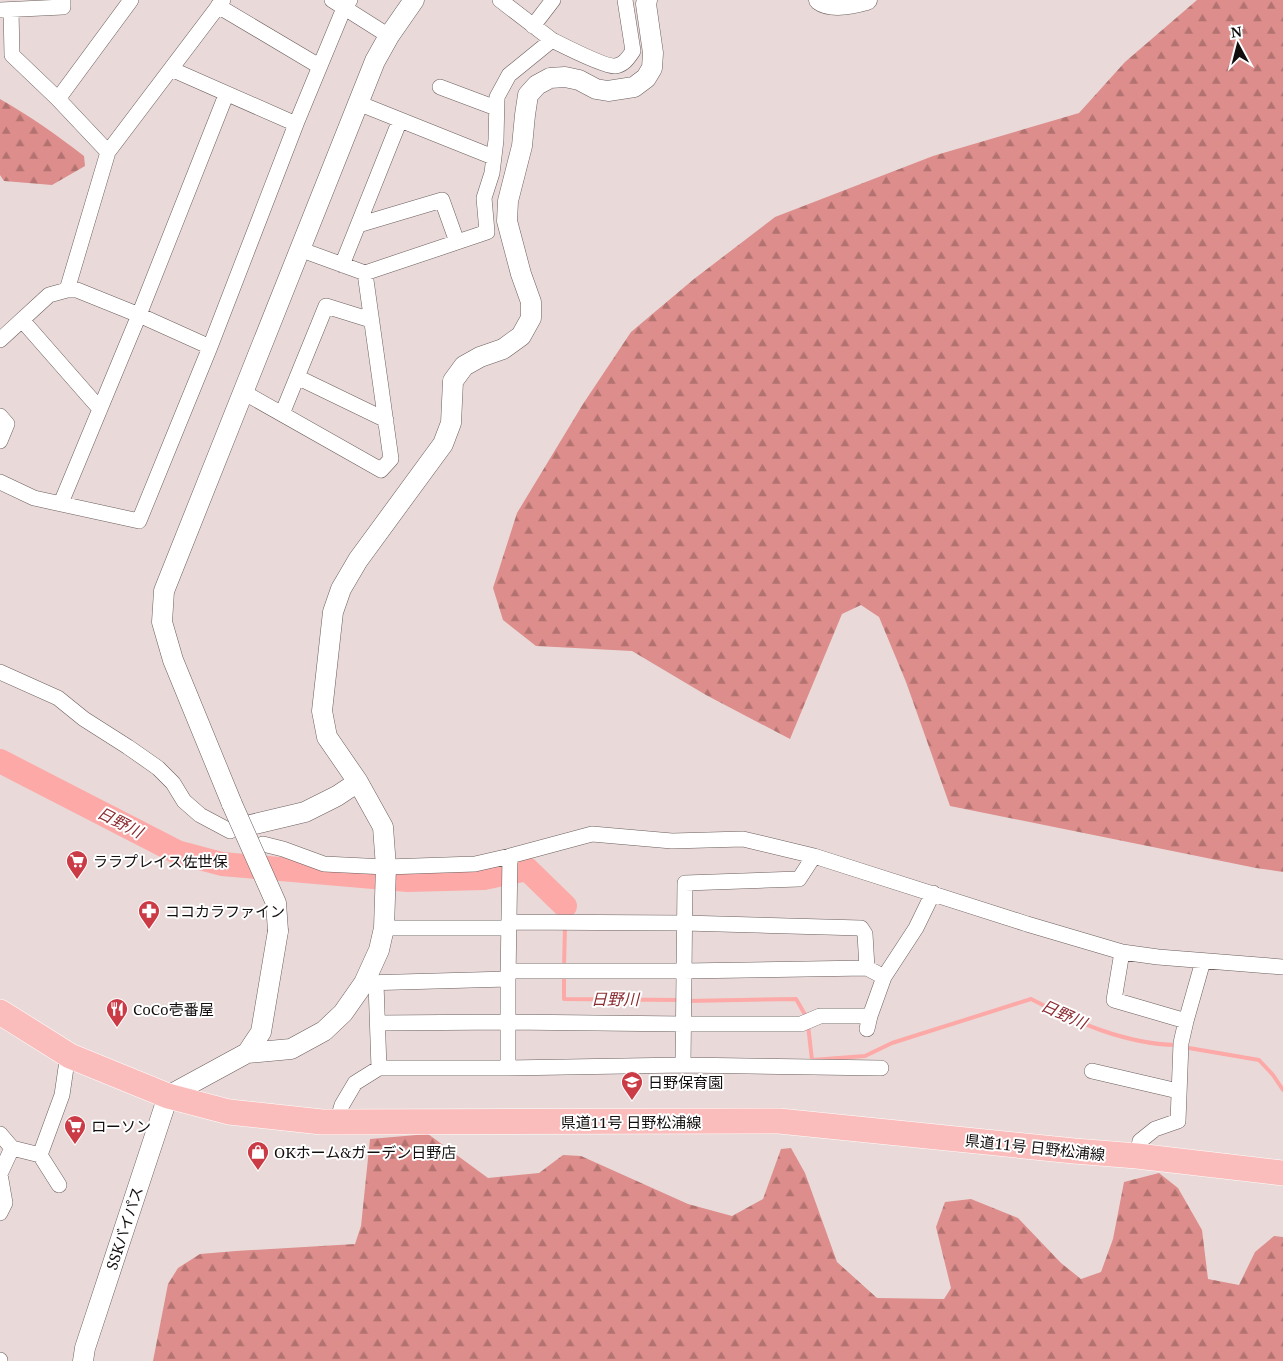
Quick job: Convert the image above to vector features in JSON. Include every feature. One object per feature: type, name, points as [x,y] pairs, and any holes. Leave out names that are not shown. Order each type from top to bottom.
[{"type":"main road","name":"県道11号 日野松浦線","points":[[0,1012],[68,1054],[168,1096],[229,1112],[322,1122],[779,1121],[1137,1156],[1283,1173]]},
{"type":"street","points":[[62,0],[62,7],[5,10],[12,55],[108,152]]},
{"type":"street","points":[[58,100],[131,0]]},
{"type":"street","points":[[247,1053],[261,1032],[278,931],[276,903],[236,829],[232,804],[173,660],[162,622],[164,591],[375,61],[389,36],[414,0]]},
{"type":"street","points":[[500,0],[552,40],[614,66],[624,63],[633,51],[625,0]]},
{"type":"street","points":[[533,26],[553,0]]},
{"type":"street","points":[[379,1068],[378,1023],[370,983],[384,928],[386,867],[383,828],[358,782],[327,737],[322,711],[333,612],[341,589],[358,560],[443,444],[451,424],[454,381],[464,366],[480,357],[504,349],[521,336],[531,318],[531,302],[521,274],[507,221],[508,201],[522,146],[528,95],[537,85],[550,78],[565,77],[580,80],[596,89],[608,91],[634,87],[646,78],[652,68],[654,53],[646,4],[647,0]]},
{"type":"street","points":[[819,0],[823,3],[837,5],[867,0]]},
{"type":"street","points":[[67,290],[108,152],[220,3],[319,66]]},
{"type":"street","points":[[0,482],[34,498],[139,521],[210,347],[342,3],[389,36]]},
{"type":"street","points":[[299,250],[365,273],[487,232],[484,198],[492,173],[496,140],[497,97],[509,75],[552,40]]},
{"type":"street","points":[[171,69],[226,95],[296,124]]},
{"type":"street","points":[[448,87],[496,108]]},
{"type":"street","points":[[61,503],[139,315],[226,95]]},
{"type":"street","points":[[358,103],[494,156]]},
{"type":"street","points":[[342,265],[400,120]]},
{"type":"street","points":[[358,225],[442,200],[457,242]]},
{"type":"street","points":[[243,392],[382,470],[391,459],[365,273]]},
{"type":"street","points":[[0,340],[49,295],[67,290],[77,290],[210,347]]},
{"type":"street","points":[[282,414],[326,306],[372,320]]},
{"type":"street","points":[[22,320],[100,409]]},
{"type":"street","points":[[297,377],[386,420]]},
{"type":"street","points":[[0,416],[7,424],[0,441]]},
{"type":"street","points":[[0,672],[58,698],[158,768],[173,783],[184,801],[200,815],[236,829],[306,812],[337,796],[358,782]]},
{"type":"street","points":[[263,844],[324,864],[386,867],[475,864],[592,834],[672,841],[743,839],[814,856],[1027,924],[1122,952],[1158,957],[1283,967]]},
{"type":"street","points":[[508,1068],[510,856]]},
{"type":"street","points":[[683,1065],[685,883],[799,879],[814,856]]},
{"type":"street","points":[[378,1023],[801,1024],[820,1016],[868,1022],[884,977],[916,928],[933,893]]},
{"type":"street","points":[[384,928],[684,923],[862,928],[865,934],[867,968]]},
{"type":"street","points":[[1122,952],[1114,1000],[1186,1021]]},
{"type":"street","points":[[1137,1156],[1140,1141],[1155,1129],[1178,1121],[1181,1043],[1203,960]]},
{"type":"street","points":[[168,1096],[247,1053],[291,1049],[324,1031],[370,983],[508,975],[867,968],[884,977]]},
{"type":"street","points":[[40,1155],[62,1095],[68,1054]]},
{"type":"street","points":[[337,1122],[342,1104],[355,1083],[379,1068],[683,1065],[881,1068]]},
{"type":"street","points":[[1092,1071],[1178,1091]]},
{"type":"street","name":"SSKバイパス","points":[[83,1361],[85,1348],[168,1096]]},
{"type":"street","points":[[0,1134],[12,1148],[40,1155],[59,1185]]},
{"type":"street","points":[[0,1213],[5,1203],[0,1174],[12,1148]]},
{"type":"green space","points":[[1197,0],[1283,0],[1283,872],[950,806],[906,682],[879,617],[861,605],[842,614],[790,739],[706,695],[632,651],[536,646],[503,620],[493,588],[517,513],[583,404],[631,332],[694,279],[775,217],[933,156],[1079,113],[1125,62]]},
{"type":"green space","points":[[0,99],[43,126],[84,156],[85,166],[52,185],[4,181],[0,175]]},
{"type":"green space","points":[[428,1134],[488,1178],[539,1173],[563,1155],[581,1156],[688,1204],[732,1216],[763,1199],[781,1149],[791,1148],[805,1173],[837,1262],[877,1298],[944,1299],[951,1288],[936,1227],[945,1202],[971,1199],[1018,1218],[1061,1263],[1081,1279],[1101,1272],[1113,1239],[1124,1182],[1159,1173],[1178,1188],[1202,1230],[1208,1279],[1239,1285],[1255,1252],[1274,1236],[1283,1237],[1283,1361],[153,1361],[168,1284],[178,1268],[200,1254],[355,1244],[361,1226],[370,1139]]},
{"type":"waterway","name":"日野川","points":[[0,761],[177,852],[222,864],[408,880],[484,878],[527,869],[565,906]]},
{"type":"waterway","name":"日野川","points":[[565,906],[565,918]]},
{"type":"waterway","name":"日野川","points":[[564,968],[565,925]]},
{"type":"waterway","name":"日野川","points":[[564,975],[564,999],[680,1000]]},
{"type":"waterway","name":"日野川","points":[[687,1001],[796,999],[807,1018]]},
{"type":"waterway","name":"日野川","points":[[808,1025],[812,1060],[865,1056],[892,1043],[1031,999],[1065,1016],[1101,1030],[1138,1041],[1176,1045]]},
{"type":"waterway","name":"日野川","points":[[1183,1047],[1259,1060],[1273,1075],[1283,1090]]},
{"type":"place","name":"ララプレイス佐世保","points":[[77,880]]},
{"type":"place","name":"ココカラファイン","points":[[149,930]]},
{"type":"place","name":"CoCo壱番屋","points":[[117,1028]]},
{"type":"place","name":"日野保育園","points":[[632,1101]]},
{"type":"place","name":"ローソン","points":[[75,1145]]},
{"type":"place","name":"OKホーム&ガーデン日野店","points":[[258,1171]]}]
